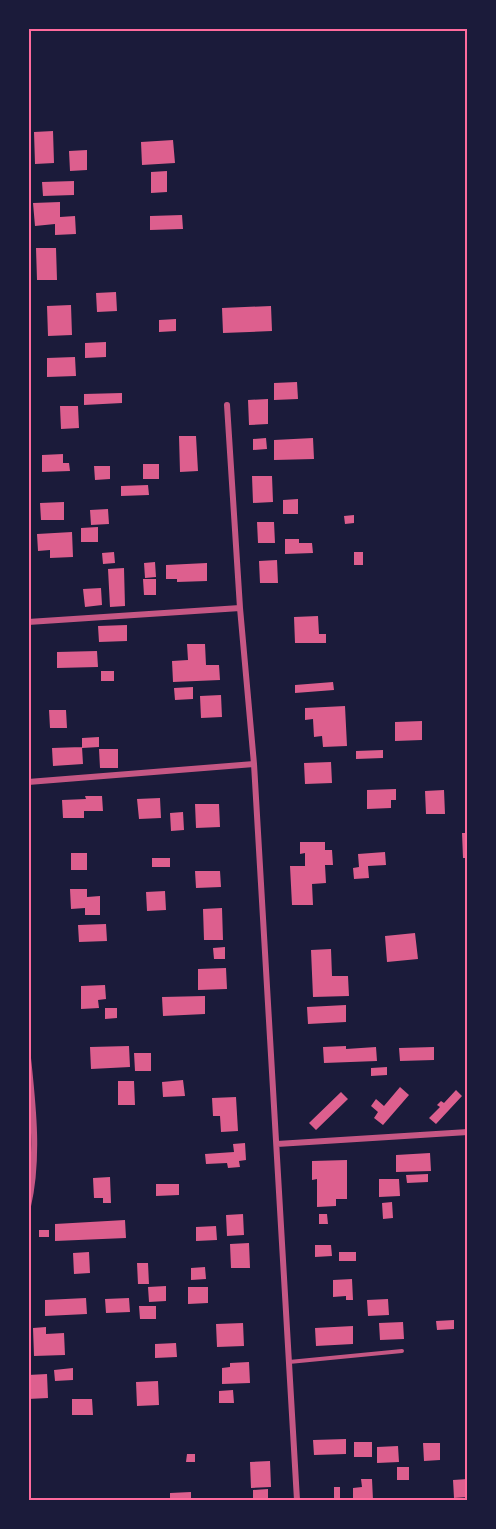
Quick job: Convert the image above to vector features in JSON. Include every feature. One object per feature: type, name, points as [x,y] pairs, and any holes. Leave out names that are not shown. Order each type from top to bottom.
[{"type":"street","points":[[227,405],[240,608],[254,764],[297,1500]]},
{"type":"street","points":[[28,622],[240,608]]},
{"type":"street","points":[[28,782],[254,764]]},
{"type":"street","points":[[28,1058],[34,1141],[33,1186],[28,1206]]},
{"type":"street","points":[[277,1144],[468,1132]]},
{"type":"lane","points":[[288,1362],[402,1351]]},
{"type":"building","points":[[53,131],[54,163],[35,164],[34,132]]},
{"type":"building","points":[[173,140],[175,163],[142,165],[141,142]]},
{"type":"building","points":[[87,150],[87,170],[70,171],[69,151]]},
{"type":"building","points":[[167,171],[167,192],[151,193],[151,172]]},
{"type":"building","points":[[74,181],[74,195],[43,196],[42,182]]},
{"type":"building","points":[[60,202],[60,217],[75,216],[76,234],[55,235],[55,224],[35,226],[33,203]]},
{"type":"building","points":[[182,215],[183,229],[150,230],[150,216]]},
{"type":"building","points":[[36,248],[56,248],[57,280],[37,280]]},
{"type":"building","points":[[116,292],[117,311],[97,312],[96,293]]},
{"type":"building","points":[[71,305],[72,335],[48,336],[47,306]]},
{"type":"building","points":[[271,306],[272,331],[223,333],[222,308]]},
{"type":"building","points":[[176,319],[176,331],[159,332],[159,320]]},
{"type":"building","points":[[106,342],[106,357],[85,358],[85,343]]},
{"type":"building","points":[[75,357],[76,376],[47,377],[47,358]]},
{"type":"building","points":[[297,382],[298,399],[274,400],[274,383]]},
{"type":"building","points":[[122,393],[122,403],[84,405],[84,394]]},
{"type":"building","points":[[268,399],[268,424],[249,425],[248,400]]},
{"type":"building","points":[[60,406],[78,406],[79,428],[61,429]]},
{"type":"building","points":[[179,436],[196,436],[198,471],[180,472]]},
{"type":"building","points":[[266,438],[267,449],[253,450],[253,439]]},
{"type":"building","points":[[313,438],[314,459],[274,460],[274,440]]},
{"type":"building","points":[[63,454],[63,463],[69,463],[70,471],[42,472],[42,455]]},
{"type":"building","points":[[143,464],[159,464],[159,479],[143,479]]},
{"type":"building","points":[[94,466],[110,466],[110,479],[95,480]]},
{"type":"building","points":[[252,476],[272,476],[273,502],[253,503]]},
{"type":"building","points":[[148,485],[149,495],[121,496],[121,486]]},
{"type":"building","points":[[298,499],[298,514],[283,514],[283,500]]},
{"type":"building","points":[[64,502],[64,520],[41,520],[40,503]]},
{"type":"building","points":[[108,509],[109,524],[91,525],[90,510]]},
{"type":"building","points":[[354,515],[354,523],[345,524],[344,516]]},
{"type":"building","points":[[257,522],[274,522],[275,543],[258,543]]},
{"type":"building","points":[[98,527],[98,542],[81,542],[81,528]]},
{"type":"building","points":[[72,532],[73,557],[50,558],[50,550],[38,551],[37,534]]},
{"type":"building","points":[[285,539],[299,539],[299,543],[312,543],[313,553],[285,554]]},
{"type":"building","points":[[114,552],[115,563],[103,564],[102,553]]},
{"type":"building","points":[[354,552],[363,552],[363,565],[354,565]]},
{"type":"building","points":[[277,560],[278,583],[260,583],[259,561]]},
{"type":"building","points":[[155,562],[156,577],[145,578],[144,563]]},
{"type":"building","points":[[207,563],[207,581],[177,582],[177,579],[166,579],[166,565]]},
{"type":"building","points":[[124,568],[125,606],[110,607],[108,569]]},
{"type":"building","points":[[143,579],[156,579],[156,595],[144,595]]},
{"type":"building","points":[[101,588],[102,605],[85,607],[83,589]]},
{"type":"building","points":[[318,616],[319,634],[326,634],[326,643],[295,643],[294,617]]},
{"type":"building","points":[[127,625],[127,641],[99,642],[98,626]]},
{"type":"building","points":[[187,644],[205,644],[206,665],[219,665],[220,680],[173,682],[172,661],[188,660]]},
{"type":"building","points":[[97,651],[98,667],[57,668],[57,652]]},
{"type":"building","points":[[101,671],[114,671],[114,681],[101,681]]},
{"type":"building","points":[[333,682],[334,690],[295,693],[295,685]]},
{"type":"building","points":[[193,687],[193,699],[175,700],[174,688]]},
{"type":"building","points":[[221,695],[222,717],[201,718],[200,696]]},
{"type":"building","points":[[345,706],[347,746],[323,747],[322,736],[314,737],[313,719],[305,720],[305,708]]},
{"type":"building","points":[[49,710],[66,710],[67,728],[50,728]]},
{"type":"building","points":[[422,721],[422,740],[395,741],[395,722]]},
{"type":"building","points":[[99,737],[99,747],[82,748],[82,738]]},
{"type":"building","points":[[82,747],[83,764],[53,766],[52,748]]},
{"type":"building","points":[[99,749],[118,749],[118,768],[100,768]]},
{"type":"building","points":[[383,750],[383,758],[356,759],[356,751]]},
{"type":"building","points":[[331,762],[332,783],[305,784],[304,763]]},
{"type":"building","points":[[396,789],[396,800],[391,800],[391,808],[367,809],[367,790]]},
{"type":"building","points":[[444,790],[445,814],[426,814],[425,791]]},
{"type":"building","points":[[85,796],[102,796],[103,811],[84,811],[84,818],[63,818],[62,800],[86,799]]},
{"type":"building","points":[[160,798],[161,818],[139,819],[137,799]]},
{"type":"building","points":[[195,804],[219,804],[220,827],[196,828]]},
{"type":"building","points":[[183,812],[184,830],[171,831],[170,813]]},
{"type":"building","points":[[462,833],[468,833],[468,858],[463,858]]},
{"type":"building","points":[[300,842],[325,842],[325,850],[332,850],[333,865],[325,865],[326,883],[312,884],[313,905],[292,905],[290,866],[305,866],[305,853],[300,854]]},
{"type":"building","points":[[385,852],[386,865],[368,866],[369,878],[354,879],[353,868],[359,867],[358,854]]},
{"type":"building","points":[[71,853],[87,853],[87,870],[71,870]]},
{"type":"building","points":[[152,858],[170,858],[170,867],[152,867]]},
{"type":"building","points":[[195,871],[220,871],[221,887],[196,888]]},
{"type":"building","points":[[70,889],[87,889],[87,897],[100,896],[100,915],[85,915],[85,908],[71,909]]},
{"type":"building","points":[[165,891],[166,910],[147,911],[146,892]]},
{"type":"building","points":[[222,908],[223,940],[204,940],[203,909]]},
{"type":"building","points":[[106,924],[107,941],[79,942],[78,925]]},
{"type":"building","points":[[415,933],[418,959],[387,962],[385,936]]},
{"type":"building","points":[[225,947],[225,959],[214,959],[213,948]]},
{"type":"building","points":[[331,949],[332,976],[348,976],[349,996],[313,997],[311,950]]},
{"type":"building","points":[[226,968],[227,989],[198,990],[198,969]]},
{"type":"building","points":[[105,985],[106,999],[98,1000],[99,1008],[81,1009],[81,986]]},
{"type":"building","points":[[205,996],[205,1014],[163,1016],[162,997]]},
{"type":"building","points":[[346,1005],[346,1022],[308,1024],[307,1007]]},
{"type":"building","points":[[105,1008],[117,1008],[117,1018],[105,1019]]},
{"type":"building","points":[[129,1046],[130,1067],[91,1069],[90,1047]]},
{"type":"building","points":[[346,1046],[346,1049],[376,1047],[377,1061],[324,1063],[323,1047]]},
{"type":"building","points":[[434,1047],[434,1060],[400,1061],[399,1048]]},
{"type":"building","points":[[134,1053],[151,1053],[151,1071],[135,1071]]},
{"type":"building","points":[[387,1067],[387,1075],[371,1076],[371,1068]]},
{"type":"building","points":[[183,1080],[185,1096],[163,1097],[162,1082]]},
{"type":"building","points":[[118,1081],[134,1081],[135,1105],[118,1105]]},
{"type":"building","points":[[400,1087],[409,1095],[383,1125],[374,1118],[378,1112],[371,1106],[376,1099],[384,1106]]},
{"type":"building","points":[[456,1090],[462,1096],[436,1124],[429,1118],[440,1107],[437,1105],[441,1101],[444,1103]]},
{"type":"building","points":[[341,1092],[348,1099],[316,1130],[309,1123]]},
{"type":"building","points":[[236,1097],[238,1131],[221,1132],[220,1116],[213,1116],[212,1098]]},
{"type":"building","points":[[245,1143],[246,1160],[239,1161],[240,1167],[228,1168],[227,1163],[206,1164],[205,1154],[234,1152],[233,1144]]},
{"type":"building","points":[[430,1153],[431,1171],[396,1172],[396,1155]]},
{"type":"building","points":[[347,1160],[347,1199],[336,1199],[336,1206],[317,1207],[317,1179],[312,1180],[312,1161]]},
{"type":"building","points":[[428,1174],[428,1182],[407,1183],[406,1175]]},
{"type":"building","points":[[110,1177],[111,1203],[103,1203],[103,1198],[94,1198],[93,1178]]},
{"type":"building","points":[[379,1179],[399,1179],[400,1196],[379,1197]]},
{"type":"building","points":[[156,1184],[179,1184],[179,1195],[156,1196]]},
{"type":"building","points":[[392,1202],[393,1218],[383,1219],[382,1203]]},
{"type":"building","points":[[243,1214],[244,1235],[227,1236],[226,1215]]},
{"type":"building","points":[[319,1214],[327,1214],[328,1224],[319,1224]]},
{"type":"building","points":[[125,1220],[126,1238],[55,1241],[55,1224]]},
{"type":"building","points":[[216,1226],[217,1240],[196,1241],[196,1227]]},
{"type":"building","points":[[39,1230],[49,1230],[49,1237],[39,1237]]},
{"type":"building","points":[[249,1243],[250,1268],[231,1268],[230,1244]]},
{"type":"building","points":[[315,1245],[331,1245],[332,1256],[315,1257]]},
{"type":"building","points":[[89,1252],[90,1273],[74,1274],[73,1253]]},
{"type":"building","points":[[339,1252],[356,1252],[356,1261],[339,1261]]},
{"type":"building","points":[[137,1263],[148,1263],[149,1284],[138,1284]]},
{"type":"building","points":[[205,1267],[206,1279],[191,1280],[191,1268]]},
{"type":"building","points":[[352,1279],[353,1300],[346,1300],[346,1296],[333,1297],[333,1280]]},
{"type":"building","points":[[166,1286],[166,1301],[149,1302],[148,1287]]},
{"type":"building","points":[[188,1287],[208,1287],[208,1303],[188,1304]]},
{"type":"building","points":[[86,1298],[87,1314],[45,1316],[45,1300]]},
{"type":"building","points":[[129,1298],[130,1312],[106,1313],[105,1299]]},
{"type":"building","points":[[388,1299],[389,1315],[368,1316],[367,1300]]},
{"type":"building","points":[[139,1306],[156,1306],[156,1319],[140,1319]]},
{"type":"building","points":[[454,1320],[454,1329],[437,1330],[436,1321]]},
{"type":"building","points":[[403,1322],[404,1339],[380,1340],[379,1323]]},
{"type":"building","points":[[243,1323],[244,1346],[217,1347],[216,1324]]},
{"type":"building","points":[[353,1326],[353,1344],[316,1346],[315,1328]]},
{"type":"building","points":[[46,1327],[46,1334],[64,1333],[65,1355],[34,1356],[33,1328]]},
{"type":"building","points":[[176,1343],[177,1357],[155,1358],[155,1344]]},
{"type":"building","points":[[249,1362],[250,1383],[222,1384],[222,1368],[230,1367],[230,1363]]},
{"type":"building","points":[[73,1368],[73,1380],[55,1381],[54,1370]]},
{"type":"building","points":[[47,1374],[48,1398],[28,1399],[28,1375]]},
{"type":"building","points":[[158,1381],[159,1405],[137,1406],[136,1382]]},
{"type":"building","points":[[233,1390],[234,1403],[219,1403],[219,1391]]},
{"type":"building","points":[[72,1399],[92,1399],[93,1415],[72,1415]]},
{"type":"building","points":[[346,1439],[346,1454],[314,1455],[313,1440]]},
{"type":"building","points":[[354,1442],[372,1442],[372,1457],[354,1457]]},
{"type":"building","points":[[423,1443],[440,1443],[440,1460],[424,1461]]},
{"type":"building","points":[[398,1446],[399,1462],[377,1463],[377,1447]]},
{"type":"building","points":[[187,1454],[195,1454],[195,1462],[186,1462]]},
{"type":"building","points":[[270,1461],[271,1487],[251,1488],[250,1462]]},
{"type":"building","points":[[397,1467],[409,1467],[409,1480],[397,1480]]},
{"type":"building","points":[[361,1479],[372,1479],[373,1500],[353,1500],[353,1488],[362,1487]]},
{"type":"building","points":[[468,1479],[468,1497],[454,1498],[453,1480]]},
{"type":"building","points":[[334,1487],[340,1487],[340,1500],[334,1500]]},
{"type":"building","points":[[268,1489],[268,1500],[253,1500],[253,1490]]},
{"type":"building","points":[[191,1492],[191,1500],[162,1500],[162,1498],[170,1498],[170,1493]]}]
